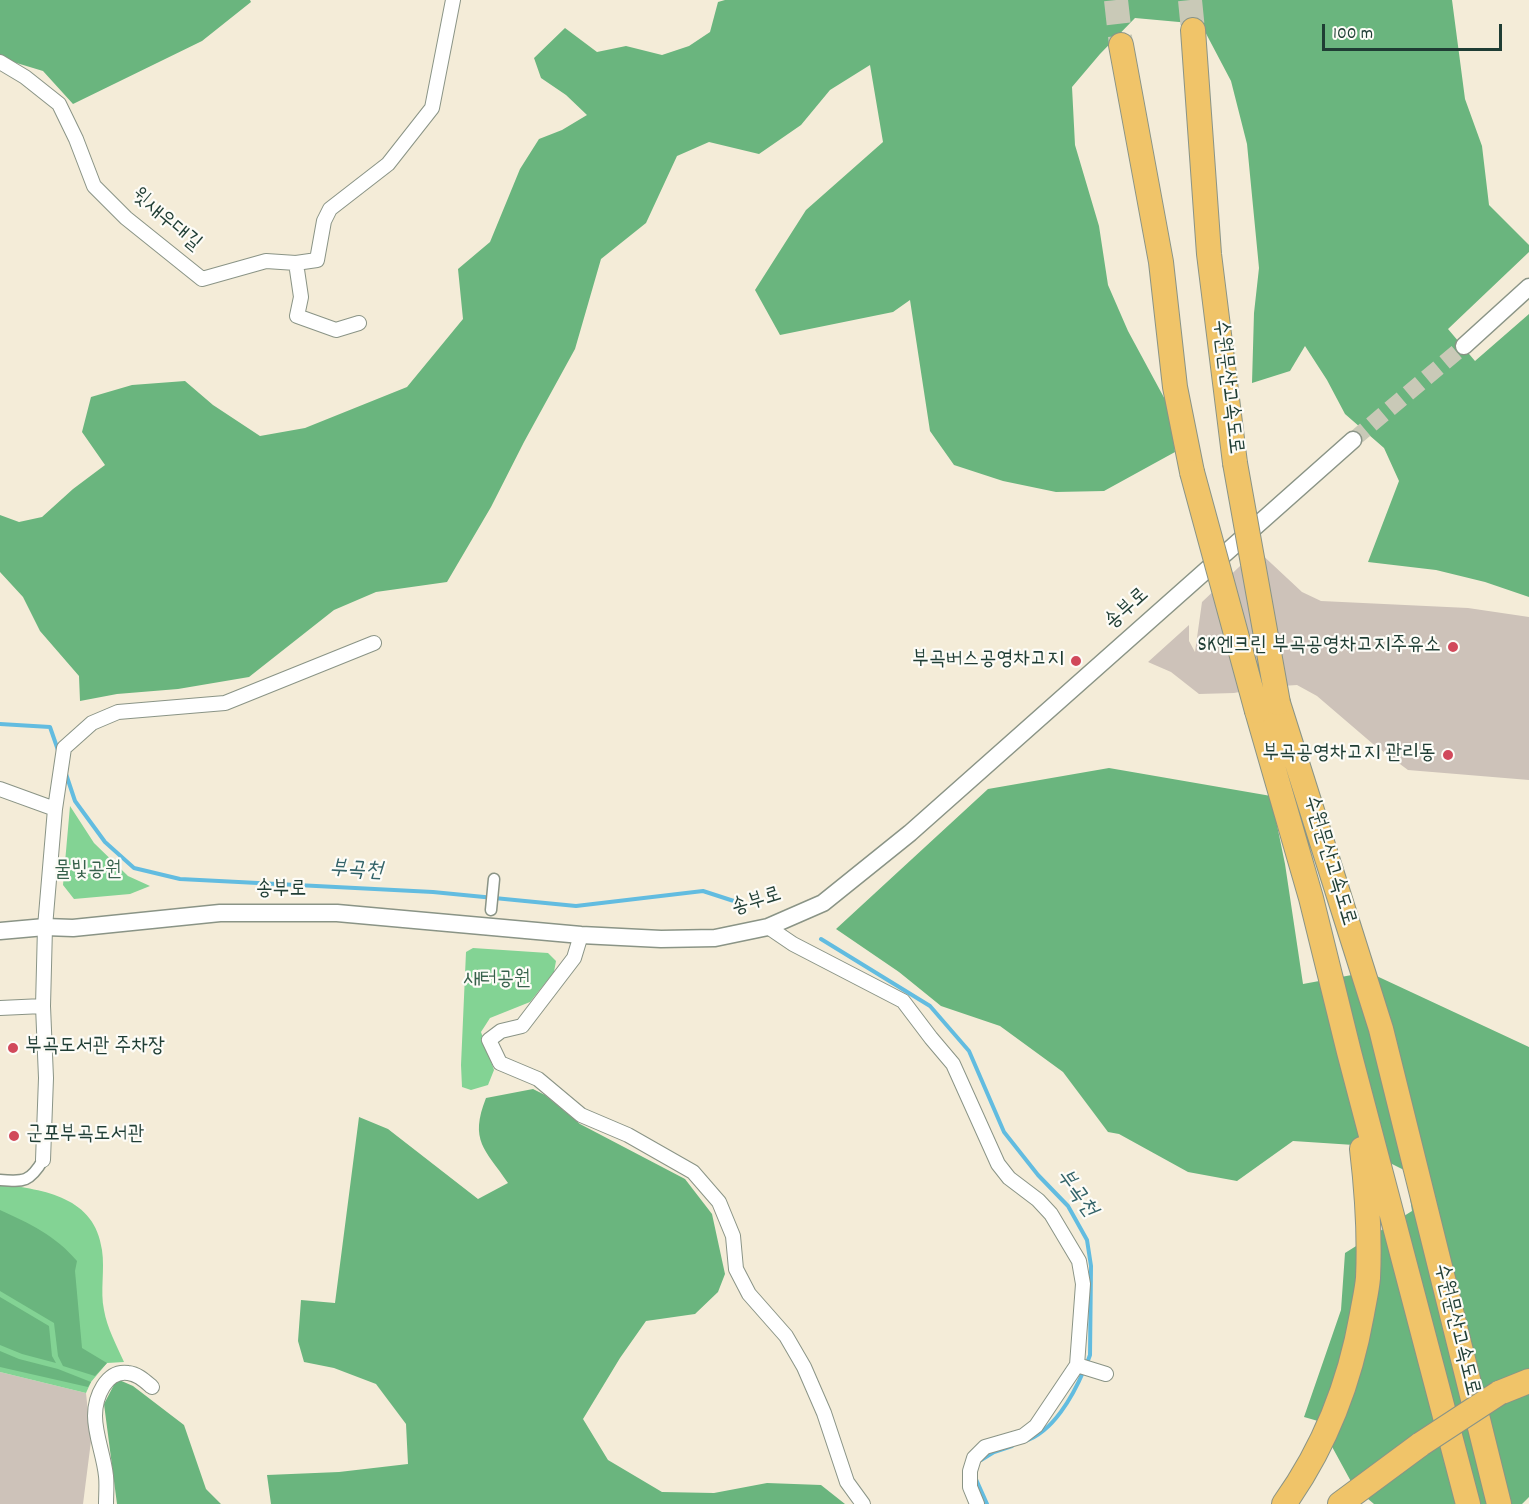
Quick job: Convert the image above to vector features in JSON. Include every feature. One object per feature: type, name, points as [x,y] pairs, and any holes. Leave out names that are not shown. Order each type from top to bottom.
[{"type":"highway","name":"수원문산고속도로","points":[[1193,30],[1209,254],[1267,707],[1349,1052],[1468,1504]]},
{"type":"highway","name":"수원문산고속도로","points":[[1120,45],[1161,262],[1175,387],[1192,472],[1267,707],[1381,1029],[1498,1504]]},
{"type":"highway","points":[[1284,1504],[1303,1476],[1340,1399],[1359,1330],[1368,1280],[1366,1180],[1349,1052]]},
{"type":"highway","points":[[1340,1504],[1529,1381]]},
{"type":"highway","points":[[1501,1399],[1529,1396]]},
{"type":"highway","points":[[1361,1504],[1424,1449]]},
{"type":"highway","points":[[1491,1475],[1509,1504]]},
{"type":"street","points":[[359,324],[336,330],[297,316],[301,297],[296,263],[317,260],[324,221],[330,209],[388,164],[432,108],[453,0]]},
{"type":"street","name":"윗새우대길","points":[[0,62],[25,77],[59,104],[76,139],[93,186],[126,218],[202,279],[266,261],[296,263]]},
{"type":"street","points":[[1464,346],[1529,287]]},
{"type":"street","name":"송부로","points":[[0,931],[45,927],[73,928],[220,913],[337,913],[581,935],[661,939],[715,938],[768,927],[823,903],[910,832],[1353,440]]},
{"type":"street","points":[[0,1180],[21,1182],[36,1172],[43,1160],[46,1078],[43,1006],[45,927],[55,809],[64,748],[92,723],[118,712],[225,704],[374,643]]},
{"type":"street","points":[[0,789],[55,809]]},
{"type":"street","points":[[491,910],[494,879]]},
{"type":"street","points":[[768,927],[793,944],[856,978],[892,993],[903,1001],[953,1064],[998,1164],[1009,1178],[1038,1200],[1051,1214],[1079,1261],[1083,1284],[1077,1365],[1036,1426],[1023,1436],[985,1446],[974,1458],[970,1471],[970,1487],[977,1504]]},
{"type":"street","points":[[581,935],[574,958],[522,1026],[501,1031],[489,1040],[500,1063],[538,1079],[581,1115],[628,1136],[693,1172],[719,1202],[733,1236],[736,1269],[749,1294],[786,1336],[804,1367],[824,1413],[847,1482],[863,1504]]},
{"type":"street","points":[[0,1008],[43,1006]]},
{"type":"street","points":[[1077,1365],[1106,1374]]},
{"type":"street","points":[[106,1504],[106,1477],[95,1415],[100,1392],[109,1378],[117,1373],[128,1372],[136,1375],[152,1387]]},
{"type":"shaded area","points":[[1257,550],[1302,592],[1321,601],[1468,608],[1529,617],[1529,780],[1408,770],[1373,744],[1317,696],[1297,685],[1234,693],[1199,694],[1171,672],[1148,662],[1189,625],[1189,641],[1195,652],[1202,602]]},
{"type":"shaded area","points":[[0,1372],[86,1393],[91,1441],[83,1504],[0,1504]]},
{"type":"green space","points":[[0,0],[250,0],[251,2],[202,41],[73,104],[43,71],[0,58]]},
{"type":"green space","points":[[725,0],[1452,0],[1465,99],[1482,146],[1489,205],[1529,245],[1529,252],[1448,329],[1475,361],[1529,314],[1529,597],[1485,582],[1436,570],[1368,562],[1399,481],[1384,448],[1345,414],[1305,346],[1290,371],[1252,383],[1254,313],[1259,268],[1247,144],[1231,81],[1201,24],[1135,18],[1072,87],[1075,145],[1099,226],[1108,285],[1128,331],[1168,405],[1175,452],[1104,491],[1056,492],[1003,481],[954,465],[930,431],[910,300],[893,312],[780,335],[755,290],[806,210],[883,142],[870,65],[830,90],[801,125],[759,154],[709,142],[677,156],[646,223],[601,259],[575,349],[491,507],[447,582],[376,592],[334,610],[249,677],[178,689],[117,694],[80,701],[79,676],[40,631],[23,597],[0,572],[0,515],[19,522],[42,517],[73,489],[105,465],[82,432],[91,397],[132,385],[185,381],[213,405],[260,436],[305,428],[407,387],[463,319],[458,269],[490,242],[520,169],[539,139],[562,130],[587,115],[566,95],[541,78],[534,58],[565,28],[597,52],[626,46],[662,55],[689,46],[710,32],[718,2]]},
{"type":"green space","points":[[1109,768],[1271,796],[1285,864],[1303,984],[1368,972],[1529,1047],[1529,1497],[1522,1504],[1374,1504],[1354,1487],[1318,1421],[1304,1417],[1341,1310],[1345,1253],[1412,1211],[1406,1171],[1354,1145],[1293,1141],[1237,1181],[1188,1172],[1119,1134],[1108,1132],[1063,1072],[1000,1026],[941,1006],[899,972],[836,929],[988,789]]},
{"type":"green space","name":"물빛공원","points":[[70,806],[94,843],[128,876],[150,886],[130,894],[74,899],[63,885]]},
{"type":"green space","name":"새터공원","points":[[473,948],[548,953],[556,961],[554,972],[530,1002],[490,1018],[481,1032],[494,1070],[488,1085],[471,1090],[462,1087],[461,1065],[466,952]]},
{"type":"green space","points":[[533,1089],[545,1095],[580,1124],[685,1179],[712,1214],[725,1274],[718,1292],[695,1314],[646,1321],[620,1358],[583,1419],[608,1460],[662,1492],[714,1493],[767,1483],[821,1485],[845,1504],[271,1504],[267,1475],[339,1472],[408,1464],[406,1424],[376,1384],[334,1368],[304,1362],[298,1341],[301,1300],[335,1303],[359,1117],[388,1129],[478,1199],[508,1183],[486,1153],[479,1135],[481,1113],[486,1098]]},
{"type":"green space","points":[[0,1184],[34,1189],[65,1199],[79,1207],[97,1232],[103,1258],[102,1295],[105,1317],[124,1362],[107,1363],[91,1382],[86,1393],[0,1372]]},
{"type":"green space","points":[[0,1210],[51,1237],[77,1261],[75,1271],[82,1348],[107,1363],[95,1376],[63,1366],[58,1356],[54,1323],[0,1291]]},
{"type":"green space","points":[[0,1297],[49,1326],[52,1356],[56,1363],[22,1354],[0,1345]]},
{"type":"green space","points":[[0,1351],[91,1382],[88,1387],[0,1367]]},
{"type":"green space","points":[[117,1379],[133,1386],[184,1425],[206,1489],[221,1504],[117,1504],[104,1404]]},
{"type":"waterway","points":[[0,724],[50,727],[59,753]]},
{"type":"waterway","name":"부곡천","points":[[66,774],[75,801],[105,842],[134,868],[180,879],[433,892],[576,906],[703,891],[743,904]]},
{"type":"waterway","name":"부곡천","points":[[821,939],[930,1006],[969,1051],[1004,1132],[1038,1175],[1068,1206],[1087,1240],[1091,1266],[1090,1355],[1087,1363]]},
{"type":"waterway","name":"부곡천","points":[[1025,1441],[1044,1430],[1061,1412],[1084,1370]]},
{"type":"waterway","name":"부곡천","points":[[981,1460],[994,1452],[1012,1446]]},
{"type":"waterway","name":"부곡천","points":[[975,1477],[987,1504]]},
{"type":"tunnel","points":[[1116,0],[1121,45]]},
{"type":"tunnel","points":[[1190,0],[1193,30]]},
{"type":"tunnel","points":[[1353,440],[1464,346]]},
{"type":"place","name":"SK엔크린 부곡공영차고지주유소","points":[[1453,647]]},
{"type":"place","name":"부곡버스공영차고지","points":[[1076,661]]},
{"type":"place","name":"부곡공영차고지 관리동","points":[[1448,755]]},
{"type":"place","name":"부곡도서관 주차장","points":[[13,1048]]},
{"type":"place","name":"군포부곡도서관","points":[[14,1136]]}]
